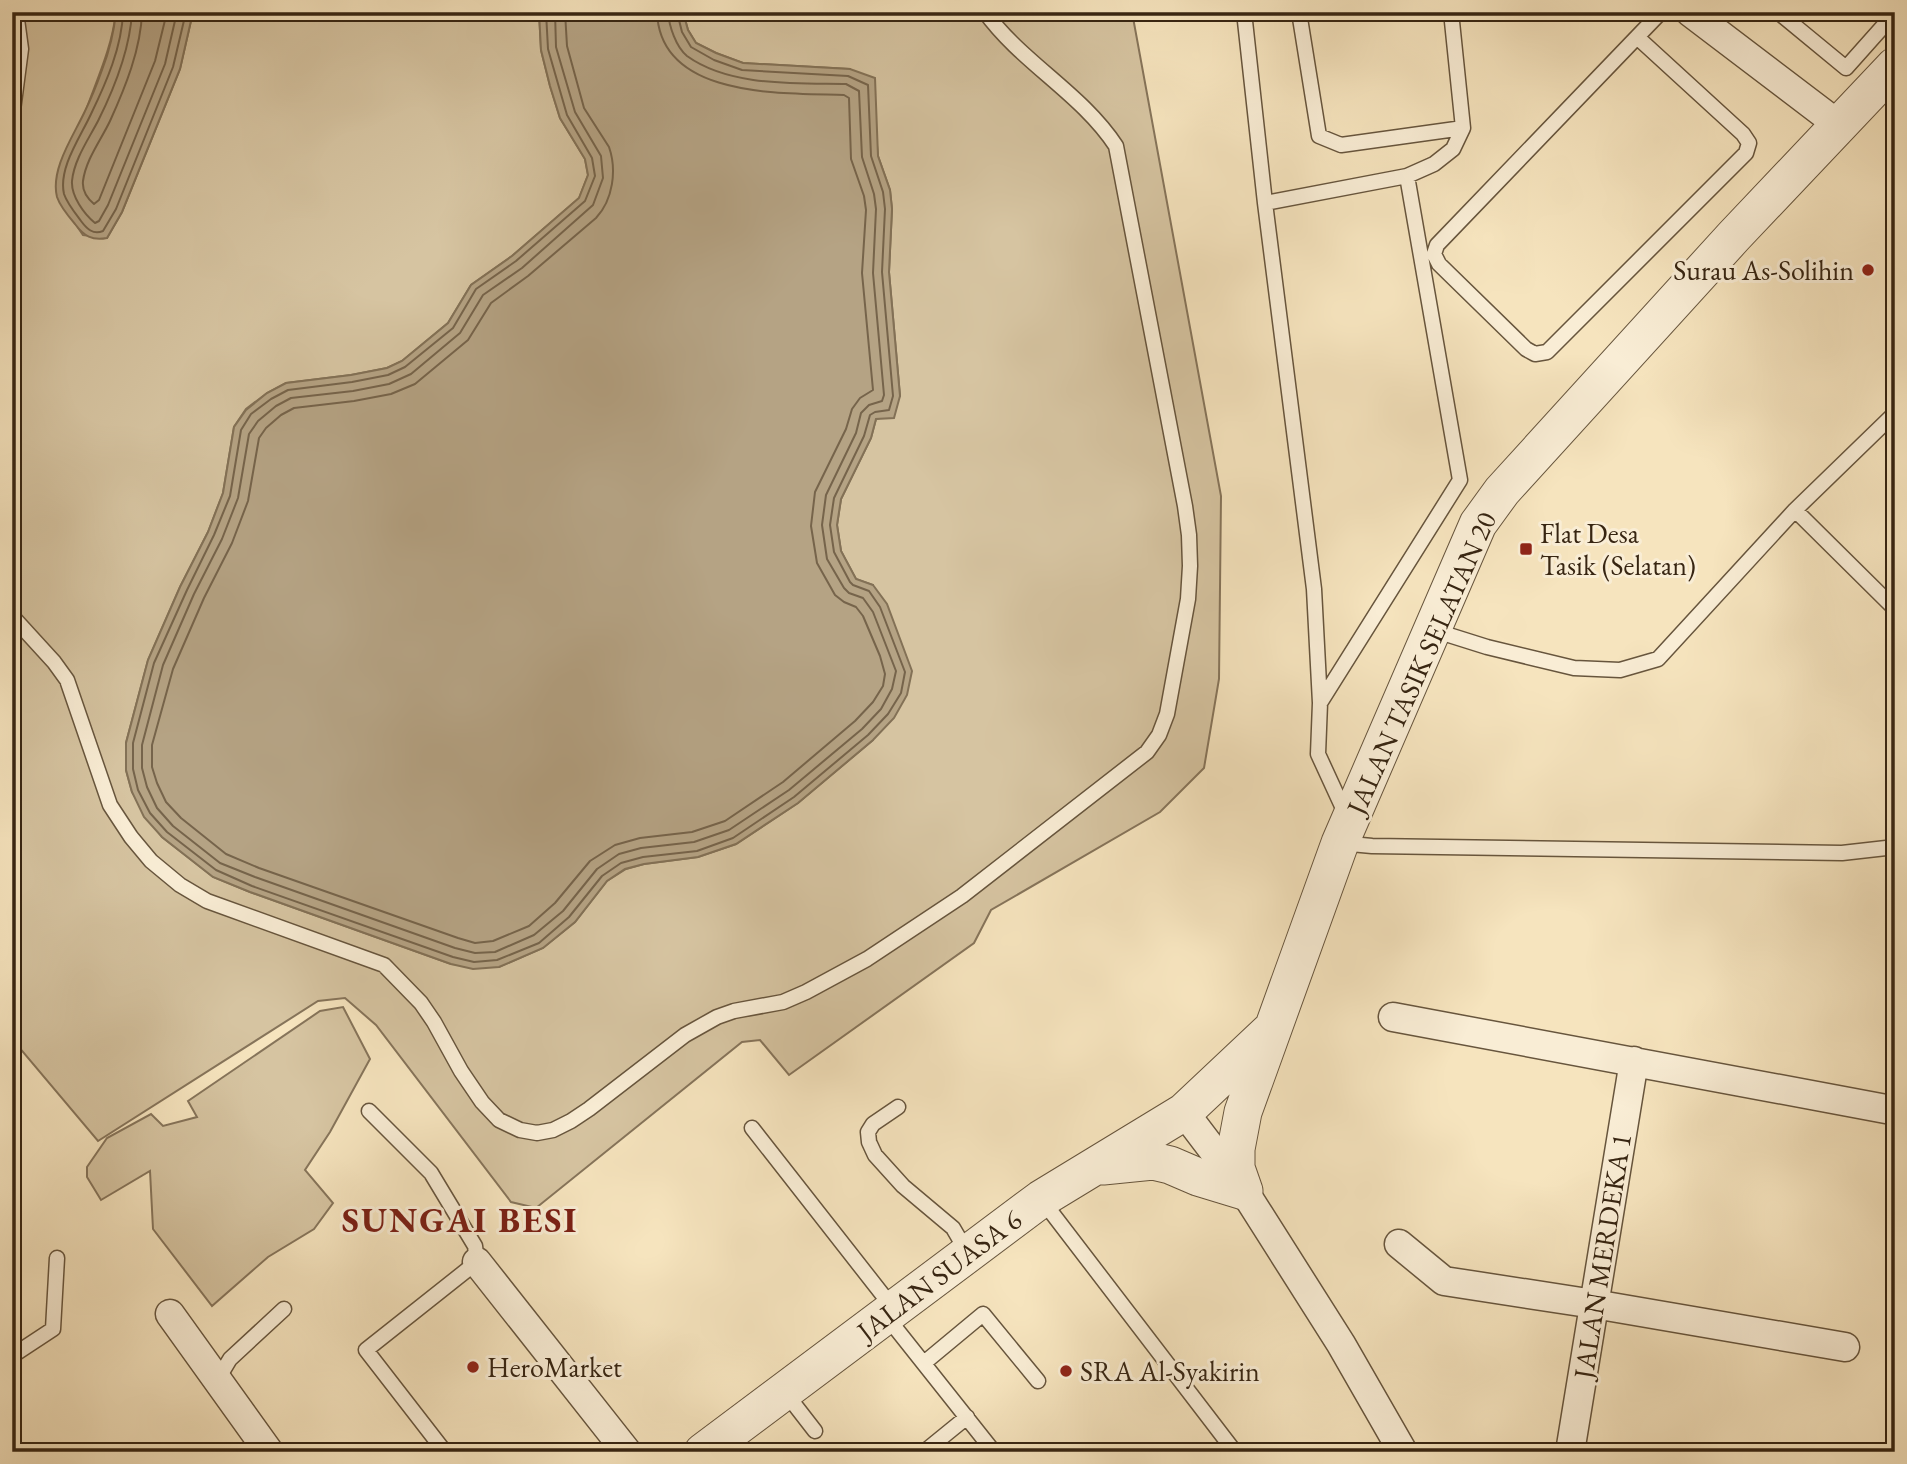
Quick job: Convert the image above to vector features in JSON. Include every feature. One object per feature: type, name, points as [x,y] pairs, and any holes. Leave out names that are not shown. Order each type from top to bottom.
[{"type":"street","points":[[1690,12],[1840,126]]},
{"type":"street","name":"JALAN TASIK SELATAN 20","points":[[1184,1112],[1273,1028],[1345,832],[1478,524],[1502,491],[1734,236],[1840,126],[1889,85]]},
{"type":"street","points":[[1393,1017],[1886,1109]]},
{"type":"street","points":[[1244,1191],[1236,1168],[1236,1149],[1243,1112],[1273,1028]]},
{"type":"street","name":"JALAN MERDEKA 1","points":[[1570,1452],[1634,1061]]},
{"type":"street","points":[[1184,1112],[1244,1191],[1341,1344],[1402,1452]]},
{"type":"street","name":"JALAN SUASA 6","points":[[703,1452],[1041,1199],[1184,1112]]},
{"type":"street","points":[[1093,1167],[1153,1161],[1244,1191]]},
{"type":"street","points":[[1399,1244],[1444,1281],[1845,1346]]},
{"type":"street","points":[[477,1262],[627,1452]]},
{"type":"street","points":[[170,1314],[218,1379],[265,1450]]},
{"type":"lane","points":[[12,118],[21,49],[16,12]]},
{"type":"lane","points":[[12,616],[67,680],[110,805],[151,861],[180,885],[207,901],[384,965],[421,1003],[434,1021],[461,1071],[482,1102],[499,1120],[520,1130],[537,1133],[553,1130],[589,1109],[701,1025],[734,1011],[783,1002],[815,988],[867,959],[962,896],[1147,752],[1159,735],[1167,714],[1188,598],[1190,566],[1185,506],[1116,146],[1104,128],[1022,54],[998,30],[985,12]]},
{"type":"lane","points":[[1244,12],[1265,203],[1314,589],[1320,704],[1318,754],[1345,832],[1372,846],[1842,852],[1895,847]]},
{"type":"lane","points":[[1299,12],[1319,136],[1341,145],[1463,128]]},
{"type":"lane","points":[[1265,203],[1407,176],[1434,164],[1452,149],[1463,128],[1451,12]]},
{"type":"lane","points":[[1637,37],[1743,134],[1749,143],[1746,153],[1547,352],[1535,354],[1526,349],[1439,264],[1434,254],[1437,245],[1661,12]]},
{"type":"lane","points":[[1778,12],[1846,68],[1895,13]]},
{"type":"lane","points":[[1320,704],[1460,480],[1407,176]]},
{"type":"lane","points":[[1431,630],[1574,668],[1620,670],[1658,659],[1795,510],[1895,413]]},
{"type":"lane","points":[[1795,510],[1895,609]]},
{"type":"lane","points":[[898,1107],[873,1124],[868,1132],[875,1155],[903,1186],[953,1228],[968,1254]]},
{"type":"lane","points":[[369,1111],[431,1173],[475,1246],[477,1262],[366,1350],[445,1452]]},
{"type":"lane","points":[[752,1128],[889,1312],[923,1363],[994,1452]]},
{"type":"lane","points":[[1041,1199],[1235,1452]]},
{"type":"lane","points":[[12,1356],[53,1329],[57,1258]]},
{"type":"lane","points":[[218,1379],[230,1359],[285,1309]]},
{"type":"lane","points":[[923,1363],[983,1314],[1038,1381]]},
{"type":"lane","points":[[784,1391],[815,1432]]},
{"type":"lane","points":[[924,1452],[967,1417]]},
{"type":"shaded area","points":[[12,12],[116,12],[108,50],[78,132],[58,198],[83,235],[107,238],[122,212],[180,69],[193,12],[539,12],[541,50],[560,118],[585,159],[588,175],[579,198],[512,256],[471,285],[448,323],[402,361],[387,368],[351,375],[286,383],[246,409],[234,427],[223,493],[208,532],[148,660],[126,743],[126,770],[132,792],[162,837],[213,877],[451,964],[499,967],[543,948],[575,922],[607,881],[626,869],[698,857],[736,844],[798,803],[873,740],[873,585],[856,579],[841,551],[837,525],[841,499],[871,438],[876,419],[884,417],[900,396],[889,272],[892,209],[890,190],[878,156],[876,134],[850,69],[743,63],[696,43],[688,30],[683,12],[1132,12],[1221,496],[1219,679],[1204,768],[1160,812],[991,910],[974,943],[789,1075],[760,1040],[742,1042],[536,1208],[511,1202],[376,1025],[345,998],[318,1001],[98,1141],[12,1039]]},
{"type":"shaded area","points":[[343,1007],[370,1059],[330,1132],[305,1170],[333,1203],[314,1229],[268,1257],[212,1306],[153,1229],[150,1171],[101,1200],[87,1177],[87,1167],[107,1138],[151,1114],[163,1126],[197,1117],[188,1101],[320,1011]]},
{"type":"water","points":[[116,12],[193,12],[180,69],[122,212],[107,238],[97,239],[78,228],[62,208],[56,186],[64,152],[90,101],[105,63]]},
{"type":"water","points":[[539,12],[683,12],[688,30],[696,43],[743,63],[850,69],[875,78],[878,156],[890,190],[892,209],[889,272],[900,396],[894,418],[876,419],[871,438],[841,499],[837,525],[841,551],[856,579],[873,585],[887,604],[912,671],[907,695],[894,718],[873,740],[798,803],[736,844],[698,857],[625,869],[607,881],[575,922],[543,948],[499,967],[473,969],[451,964],[213,877],[162,837],[144,817],[132,792],[126,770],[126,743],[148,660],[208,532],[223,493],[234,427],[246,410],[267,393],[286,383],[351,375],[387,368],[402,361],[448,323],[471,285],[512,256],[579,198],[588,175],[585,159],[560,118],[541,50]]},
{"type":"place","name":"Surau As-Solihin","points":[[1868,270]]},
{"type":"place","name":"Flat Desa Tasik (Selatan)","points":[[1526,549]]},
{"type":"place","name":"HeroMarket","points":[[473,1367]]},
{"type":"place","name":"SRA Al-Syakirin","points":[[1066,1371]]},
{"type":"district","name":"SUNGAI BESI","points":[[460,1220]]}]
